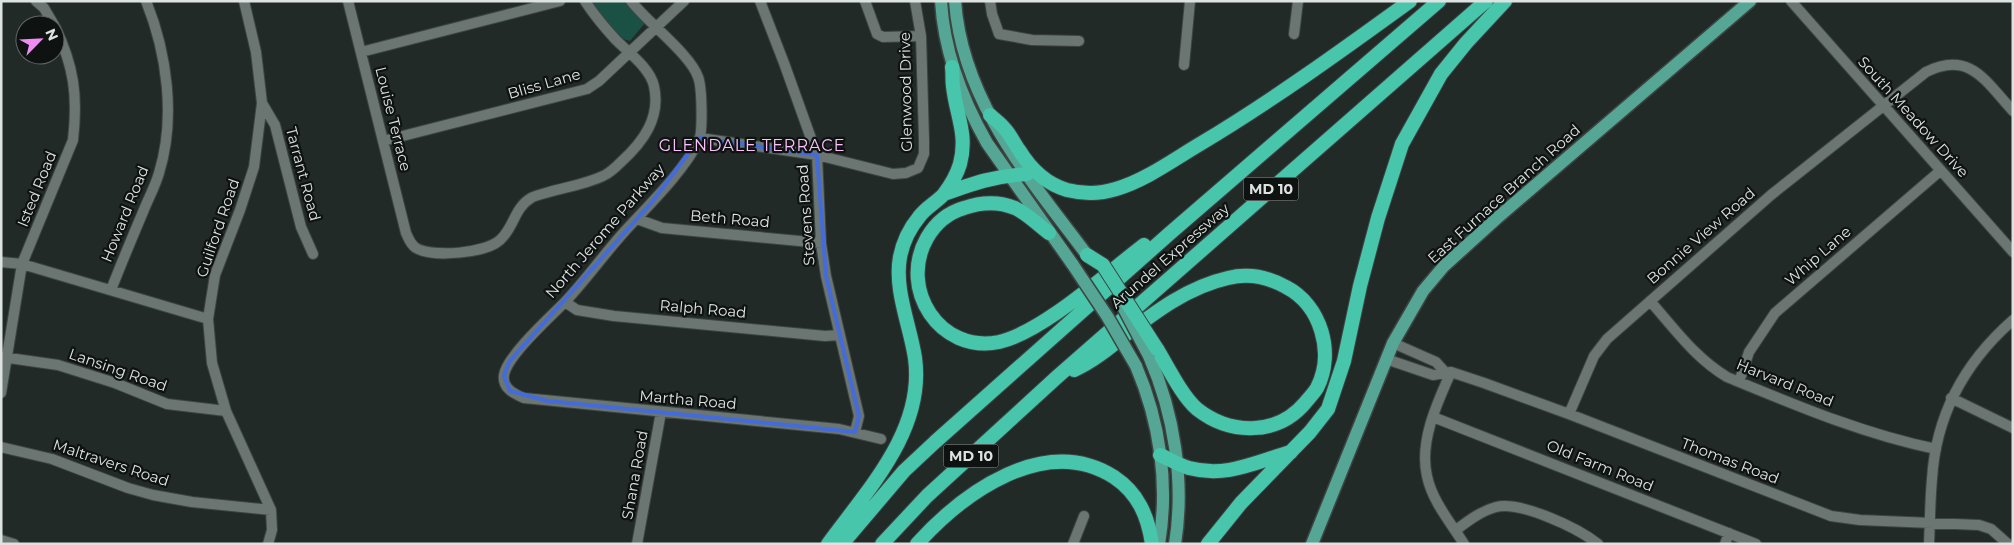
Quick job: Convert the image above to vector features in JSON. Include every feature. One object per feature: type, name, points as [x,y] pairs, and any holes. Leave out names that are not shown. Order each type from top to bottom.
[{"type":"highway","points":[[990,115],[1005,128],[1035,172],[1048,181],[1066,189],[1083,193],[1115,190],[1131,184],[1163,166],[1271,101],[1410,1]]},
{"type":"highway","name":"Arundel Expressway","points":[[842,544],[904,471],[1169,234],[1439,1]]},
{"type":"highway","name":"Arundel Expressway","points":[[882,544],[927,496],[1057,378],[1486,1]]},
{"type":"highway","points":[[1208,544],[1241,503],[1328,410],[1344,361],[1360,286],[1378,218],[1402,144],[1441,74],[1466,42],[1505,1]]},
{"type":"highway","points":[[944,194],[959,166],[963,141],[961,121],[953,87],[952,67]]},
{"type":"highway","points":[[828,544],[901,439],[914,399],[916,367],[912,340],[898,283],[900,258],[906,235],[919,215],[944,194],[964,186],[1010,175],[1027,174]]},
{"type":"highway","points":[[1049,232],[1016,209],[997,203],[976,204],[955,211],[932,229],[921,249],[916,272],[919,292],[925,307],[943,328],[959,338],[978,342],[999,342],[1016,336],[1038,324],[1071,302],[1153,237],[1169,234]]},
{"type":"highway","points":[[1057,378],[1082,366],[1171,302],[1207,284],[1230,277],[1243,276],[1256,276],[1276,281],[1296,292],[1308,304],[1318,320],[1325,355],[1322,374],[1316,389],[1299,410],[1280,423],[1258,429],[1238,428],[1213,419],[1196,408],[1153,353],[1102,265],[1087,255]]},
{"type":"highway","points":[[1160,455],[1187,467],[1206,471],[1244,468],[1291,451]]},
{"type":"highway","points":[[917,544],[958,506],[985,486],[1030,465],[1053,461],[1101,469],[1131,490],[1144,512],[1150,527],[1152,544]]},
{"type":"main road","points":[[941,1],[944,33],[952,67],[978,127],[987,143],[1107,316],[1136,366],[1152,408],[1160,455],[1163,508],[1159,544]]},
{"type":"main road","points":[[955,1],[967,61],[976,86],[990,115],[1027,174],[1087,255]]},
{"type":"main road","name":"East Furnace Branch Road","points":[[1312,544],[1393,343],[1424,291],[1444,266],[1497,218],[1750,1]]},
{"type":"main road","points":[[1153,353],[1167,409],[1176,462],[1178,512],[1175,544]]},
{"type":"street","name":"Isted Road","points":[[36,1],[44,8],[48,15]]},
{"type":"street","name":"Howard Road","points":[[111,290],[159,173],[164,149],[167,93],[164,56],[157,28],[146,1]]},
{"type":"street","name":"Guilford Road","points":[[244,1],[256,52],[262,104],[254,166],[240,210],[215,275],[208,319],[212,363],[226,411],[271,510],[272,530],[268,544]]},
{"type":"street","name":"Louise Terrace","points":[[348,1],[406,233],[411,244],[427,252],[467,251],[492,245],[507,233],[522,204],[532,197],[604,176],[638,146],[651,125],[654,115],[654,85],[630,52]]},
{"type":"street","points":[[361,52],[560,1]]},
{"type":"street","points":[[585,1],[604,27],[630,52]]},
{"type":"street","points":[[630,1],[690,62],[698,76],[701,92],[700,138]]},
{"type":"street","name":"Bliss Lane","points":[[384,141],[587,89],[600,82],[684,1]]},
{"type":"street","name":"Stevens Road","points":[[760,1],[817,155],[821,243],[826,276],[859,416],[855,432]]},
{"type":"street","points":[[865,1],[877,34],[883,37],[921,36]]},
{"type":"street","name":"Glenwood Drive","points":[[700,138],[817,155],[893,174],[906,173],[918,168],[924,154],[921,36],[915,1]]},
{"type":"street","points":[[990,1],[999,34],[1032,40],[1078,41]]},
{"type":"street","points":[[1184,65],[1190,1]]},
{"type":"street","points":[[1294,34],[1298,1]]},
{"type":"street","name":"South Meadow Drive","points":[[1791,1],[2013,252]]},
{"type":"street","name":"Isted Road","points":[[1,393],[4,357],[22,264],[73,140],[76,118],[76,90],[65,48]]},
{"type":"street","name":"Bonnie View Road","points":[[1569,414],[1594,356],[1607,339],[1771,195],[1882,105],[1926,72],[1948,64],[1962,65],[1982,75],[2013,112]]},
{"type":"street","name":"Tarrant Road","points":[[262,104],[275,124],[301,227],[313,254]]},
{"type":"street","name":"North Jerome Parkway","points":[[504,376],[509,362],[565,302],[637,219],[692,153],[700,138]]},
{"type":"street","name":"Whip Lane","points":[[1739,382],[1749,352],[1775,313],[1940,171]]},
{"type":"street","name":"Beth Road","points":[[637,219],[662,228],[821,243]]},
{"type":"street","points":[[1,262],[22,264],[208,319]]},
{"type":"street","name":"Harvard Road","points":[[1650,300],[1710,367],[1739,382],[1860,430],[1936,449]]},
{"type":"street","name":"Ralph Road","points":[[565,302],[577,310],[614,316],[825,336],[840,334]]},
{"type":"street","points":[[1930,544],[1932,478],[1943,419],[1951,398],[1967,371],[2013,320]]},
{"type":"street","name":"Thomas Road","points":[[1393,343],[1436,362],[1448,372],[1569,414],[1831,516],[1860,520],[1978,525],[1991,529],[2008,544]]},
{"type":"street","name":"Lansing Road","points":[[4,357],[58,365],[115,383],[167,404],[226,411]]},
{"type":"street","name":"Thomas Road","points":[[1386,359],[1433,375],[1448,372]]},
{"type":"street","points":[[1448,372],[1433,417],[1424,457],[1427,477],[1432,490],[1464,544]]},
{"type":"street","name":"Martha Road","points":[[504,376],[506,386],[510,391],[524,398],[855,432],[881,439]]},
{"type":"street","points":[[1951,398],[2013,428]]},
{"type":"street","name":"Shana Road","points":[[637,544],[662,412]]},
{"type":"street","name":"Old Farm Road","points":[[1433,417],[1756,544]]},
{"type":"street","name":"Maltravers Road","points":[[1,447],[52,459],[128,488],[153,495],[192,502],[271,510]]},
{"type":"street","points":[[1456,530],[1482,512],[1496,507],[1508,506],[1529,510],[1584,533],[1598,544]]},
{"type":"street","points":[[1073,544],[1084,516]]},
{"type":"street","points":[[1725,544],[1729,533]]},
{"type":"street","points":[[1,540],[14,544]]},
{"type":"highlighted area","points":[[700,138],[817,155],[826,276],[859,416],[855,432],[548,401],[510,391],[504,376],[509,362],[652,202]]},
{"type":"green space","points":[[589,1],[626,1],[645,23],[630,41],[623,39],[611,31]]},
{"type":"district","name":"GLENDALE TERRACE","points":[[752,145]]}]
